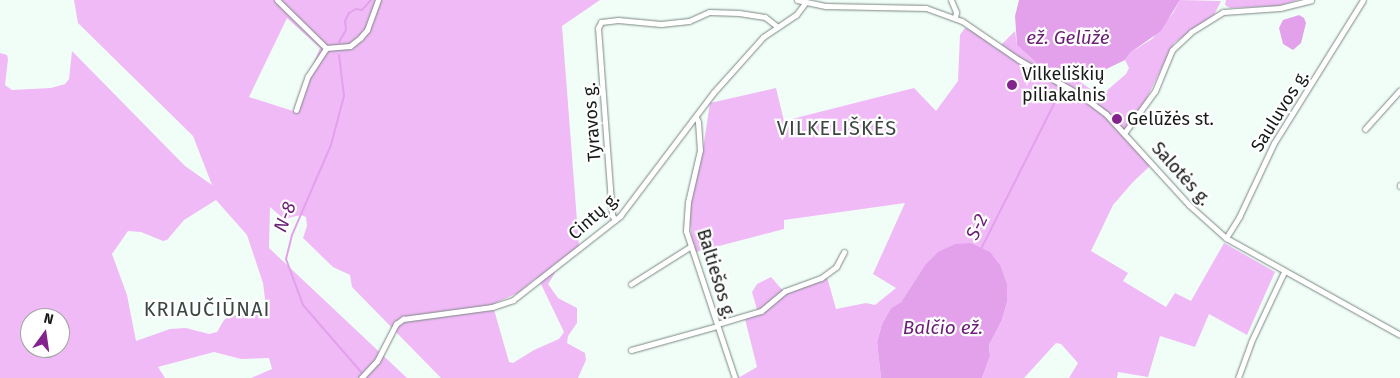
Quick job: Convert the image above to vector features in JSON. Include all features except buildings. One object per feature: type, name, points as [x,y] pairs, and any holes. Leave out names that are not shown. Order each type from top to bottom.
[{"type":"street","points":[[277,0],[326,48],[350,46],[360,38],[367,30],[378,0]]},
{"type":"street","name":"Salotės g.","points":[[797,0],[826,6],[913,6],[936,10],[955,17],[1019,60],[1094,104],[1125,132],[1189,205],[1226,238],[1400,335]]},
{"type":"street","points":[[951,0],[956,12],[955,17]]},
{"type":"street","points":[[1125,132],[1155,91],[1172,50],[1190,32],[1224,12],[1280,8],[1312,0]]},
{"type":"street","name":"Sauluvos g.","points":[[1226,238],[1239,217],[1274,143],[1363,0]]},
{"type":"street","name":"Cintų g.","points":[[360,378],[377,361],[396,324],[402,319],[492,308],[513,300],[624,213],[713,93],[757,43],[801,10],[805,3]]},
{"type":"street","name":"Tyravos g.","points":[[615,220],[612,215],[598,28],[601,22],[618,20],[661,24],[689,21],[709,12],[739,13],[765,17],[778,27]]},
{"type":"street","points":[[296,110],[308,76],[326,48]]},
{"type":"street","points":[[1365,129],[1400,90]]},
{"type":"street","name":"Baltiešos g.","points":[[696,117],[700,150],[686,216],[686,231],[735,378]]},
{"type":"street","points":[[631,284],[691,246]]},
{"type":"street","points":[[631,350],[761,311],[785,291],[821,278],[836,267],[844,252]]},
{"type":"street","points":[[1238,378],[1251,342],[1284,272]]},
{"type":"shaded area","points":[[74,0],[600,0],[562,26],[579,247],[552,266],[555,273],[548,284],[558,298],[577,308],[577,323],[568,336],[567,343],[585,353],[586,360],[578,378],[441,378],[352,287],[350,275],[333,267],[303,238],[307,226],[306,217],[301,215],[284,219],[270,207],[269,248],[407,378],[251,378],[272,369],[269,358],[241,359],[214,352],[158,367],[165,378],[0,378],[0,53],[7,55],[5,85],[12,90],[51,88],[65,84],[69,79],[72,51],[185,166],[212,185],[193,136],[78,23]],"holes":[[[287,18],[320,48],[293,111],[249,97]],[[216,200],[247,235],[263,283],[264,307],[261,310],[228,317],[217,332],[209,334],[186,328],[170,329],[136,341],[127,295],[112,254],[128,231],[141,232],[163,241],[167,240],[184,220]],[[536,278],[540,282],[564,332],[559,339],[534,350],[513,363],[509,362],[493,306],[495,303],[518,293]]]},
{"type":"shaded area","points":[[1180,0],[1221,1],[1214,15],[1174,43],[1146,100],[1122,134],[1150,166],[1113,205],[1091,251],[1128,273],[1123,281],[1166,307],[1175,293],[1191,301],[1224,243],[1275,272],[1247,335],[1209,314],[1195,347],[1160,336],[1148,377],[1118,372],[1117,378],[1069,378],[1078,363],[1061,344],[1056,343],[1024,378],[982,378],[990,356],[989,345],[1002,320],[1007,302],[1007,284],[925,265],[901,302],[891,308],[882,324],[877,342],[881,378],[738,378],[757,367],[745,319],[758,313],[752,292],[757,284],[771,277],[786,294],[827,277],[836,309],[866,303],[875,305],[896,288],[873,274],[905,203],[784,220],[784,229],[696,252],[692,243],[689,211],[703,149],[710,103],[776,88],[784,121],[914,88],[936,111],[958,81],[960,35],[965,28],[975,32],[997,49],[1015,31],[1017,45],[1057,75],[1079,81],[1096,93],[1104,93],[1126,74],[1129,68],[1125,60],[1131,52],[1152,39],[1173,13]]},
{"type":"shaded area","points":[[1226,0],[1298,0],[1278,6],[1230,8],[1225,5]]},
{"type":"water","name":"ež. Gelūžė","points":[[1019,0],[1180,0],[1161,31],[1131,52],[1125,60],[1096,74],[1074,75],[1067,78],[1057,75],[1036,62],[1017,45],[1015,16]]},
{"type":"water","points":[[1299,15],[1304,18],[1306,23],[1301,43],[1293,50],[1283,44],[1279,28],[1283,20]]},
{"type":"water","name":"Balčio ež.","points":[[971,243],[990,252],[1000,265],[1007,284],[1007,302],[1002,320],[989,345],[990,356],[982,378],[881,378],[877,342],[882,324],[891,308],[901,302],[925,265],[938,252],[955,244]]},
{"type":"waterway","points":[[339,42],[346,30],[345,21],[349,13],[356,9],[362,10],[371,0]]},
{"type":"waterway","name":"N-8","points":[[339,55],[344,96],[331,145],[292,235],[286,259],[303,305],[361,372]]},
{"type":"waterway","name":"S-2","points":[[981,249],[1058,96]]},
{"type":"place","name":"Vilkeliškių piliakalnis","points":[[1012,85]]},
{"type":"place","name":"Gelūžės st.","points":[[1117,119]]},
{"type":"district","name":"VILKELIŠKĖS","points":[[837,128]]},
{"type":"district","name":"KRIAUČIŪNAI","points":[[207,309]]}]
